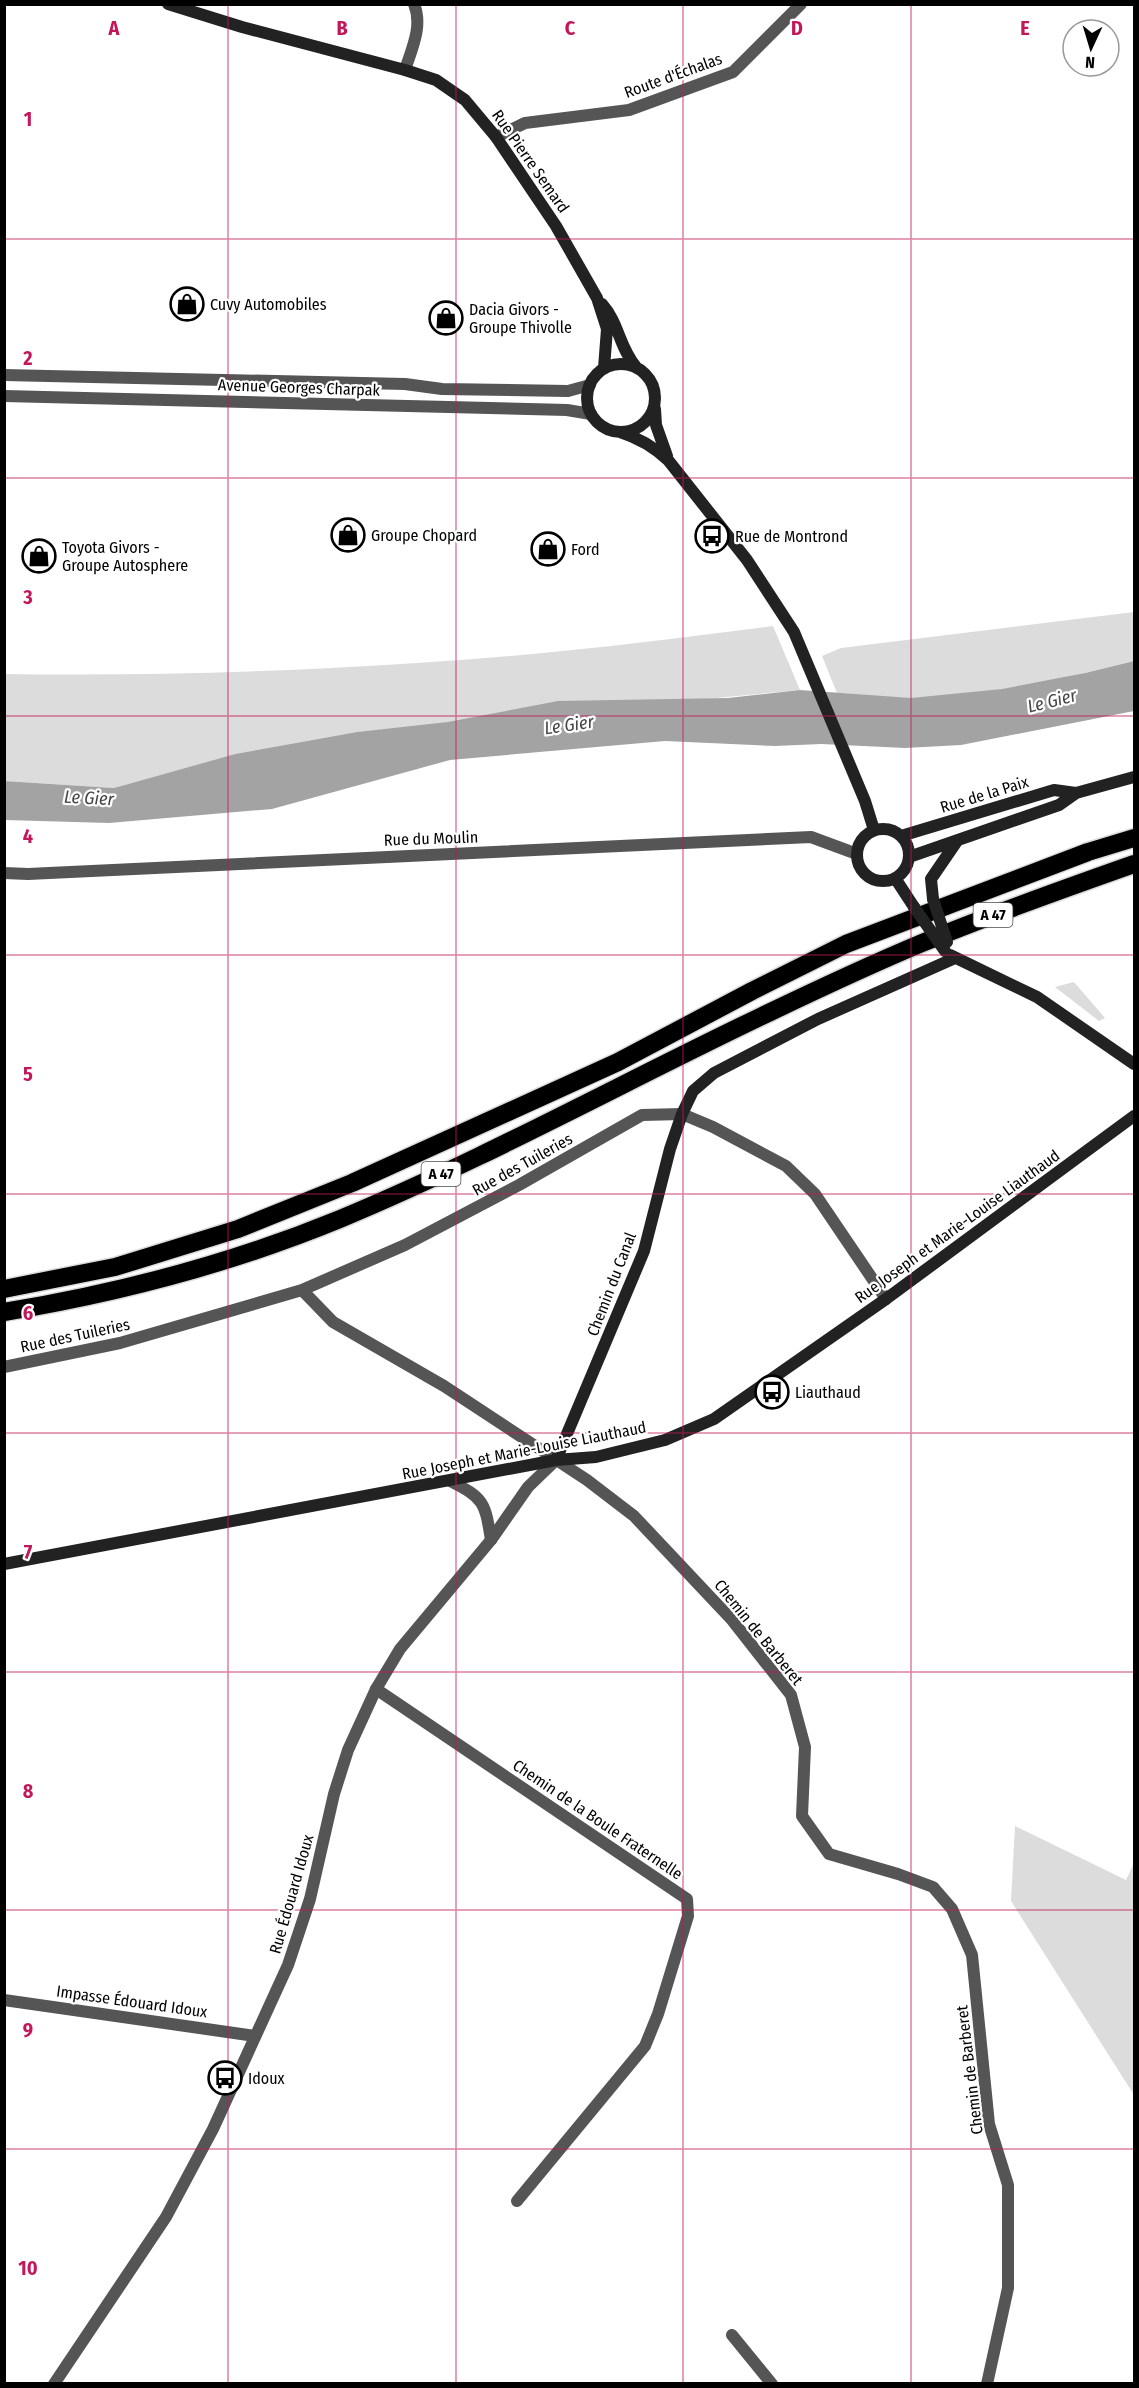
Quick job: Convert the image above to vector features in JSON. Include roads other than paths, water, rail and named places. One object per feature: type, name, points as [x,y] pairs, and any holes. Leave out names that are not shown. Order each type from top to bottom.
[{"type":"highway","name":"A 47","points":[[4,1289],[115,1267],[248,1225],[352,1183],[618,1062],[846,944],[1088,852],[1134,838]]},
{"type":"highway","name":"A 47","points":[[4,1312],[57,1304],[146,1283],[233,1258],[341,1218],[460,1165],[855,972],[1003,911],[1134,864]]},
{"type":"main road","name":"Rue Pierre Semard","points":[[168,4],[242,27],[436,80],[465,100],[496,137],[556,226],[597,298],[612,316],[626,355],[637,368]]},
{"type":"main road","name":"Rue Pierre Semard","points":[[597,298],[607,329],[604,368]]},
{"type":"main road","points":[[669,459],[656,425],[656,395],[646,374],[626,364],[613,364],[604,368],[595,376],[587,395],[591,414],[609,429],[638,438],[669,459],[747,560],[794,632],[865,801],[874,830]]},
{"type":"main road","points":[[620,432],[642,425],[655,406]]},
{"type":"main road","name":"Rue de la Paix","points":[[909,857],[1059,805],[1076,793],[1134,777]]},
{"type":"main road","name":"Rue de la Paix","points":[[901,836],[1054,790],[1076,793]]},
{"type":"main road","points":[[889,829],[901,836],[908,848],[909,857],[904,869],[895,878],[879,880],[868,876],[861,869],[857,854],[862,839],[874,830],[889,829]]},
{"type":"main road","points":[[949,952],[933,899],[931,879],[957,841]]},
{"type":"main road","points":[[895,878],[949,952],[1037,997],[1134,1064]]},
{"type":"main road","points":[[682,1114],[693,1091],[714,1073],[949,952]]},
{"type":"main road","name":"Chemin du Canal","points":[[556,1460],[644,1251],[670,1149],[682,1114]]},
{"type":"main road","name":"Rue Joseph et Marie-Louise Liauthaud","points":[[4,1564],[556,1460],[596,1457],[665,1440],[714,1419],[886,1299],[1134,1116]]},
{"type":"street","points":[[405,70],[419,18],[414,4]]},
{"type":"street","name":"Route d'Échalas","points":[[496,137],[525,123],[629,110],[733,72],[801,4]]},
{"type":"street","name":"Avenue Georges Charpak","points":[[4,375],[394,383],[454,389],[568,391],[590,386]]},
{"type":"street","name":"Avenue Georges Charpak","points":[[4,396],[567,410],[591,414]]},
{"type":"street","name":"Rue du Moulin","points":[[4,873],[28,874],[812,837],[857,854]]},
{"type":"street","points":[[682,1114],[713,1127],[786,1166],[815,1194],[886,1299]]},
{"type":"street","name":"Rue des Tuileries","points":[[4,1366],[120,1343],[302,1290],[405,1245],[519,1185],[642,1115],[682,1114]]},
{"type":"street","name":"Chemin de Barberet","points":[[302,1290],[333,1322],[444,1386],[556,1460],[634,1516],[732,1620],[791,1695],[805,1747],[802,1816],[829,1854],[898,1874],[933,1887],[952,1909],[972,1955],[989,2124],[1008,2185],[1008,2288],[987,2384]]},
{"type":"street","name":"Rue Édouard Idoux","points":[[54,2384],[166,2217],[213,2129],[288,1965],[310,1899],[334,1794],[348,1750],[375,1689],[400,1649],[491,1540],[528,1487],[556,1460]]},
{"type":"street","points":[[450,1480],[474,1493],[486,1508],[491,1540]]},
{"type":"street","name":"Chemin de la Boule Fraternelle","points":[[375,1689],[687,1899],[688,1916],[658,2014],[645,2046],[517,2201]]},
{"type":"street","name":"Impasse Édouard Idoux","points":[[4,2000],[255,2036]]},
{"type":"street","points":[[732,2335],[772,2384]]},
{"type":"water","name":"Le Gier","points":[[1134,661],[1134,711],[961,745],[905,748],[665,741],[450,760],[272,809],[109,823],[5,820],[4,781],[114,788],[235,754],[357,732],[448,722],[558,701],[728,698],[800,690],[911,698],[1002,689]]},
{"type":"place","name":"Cuvy Automobiles","points":[[187,304]]},
{"type":"place","name":"Dacia Givors - Groupe Thivolle","points":[[446,318]]},
{"type":"place","name":"Groupe Chopard","points":[[348,535]]},
{"type":"place","name":"Rue de Montrond","points":[[712,536]]},
{"type":"place","name":"Ford","points":[[548,549]]},
{"type":"place","name":"Toyota Givors - Groupe Autosphere","points":[[39,556]]},
{"type":"place","name":"Liauthaud","points":[[772,1392]]},
{"type":"place","name":"Idoux","points":[[225,2078]]}]
